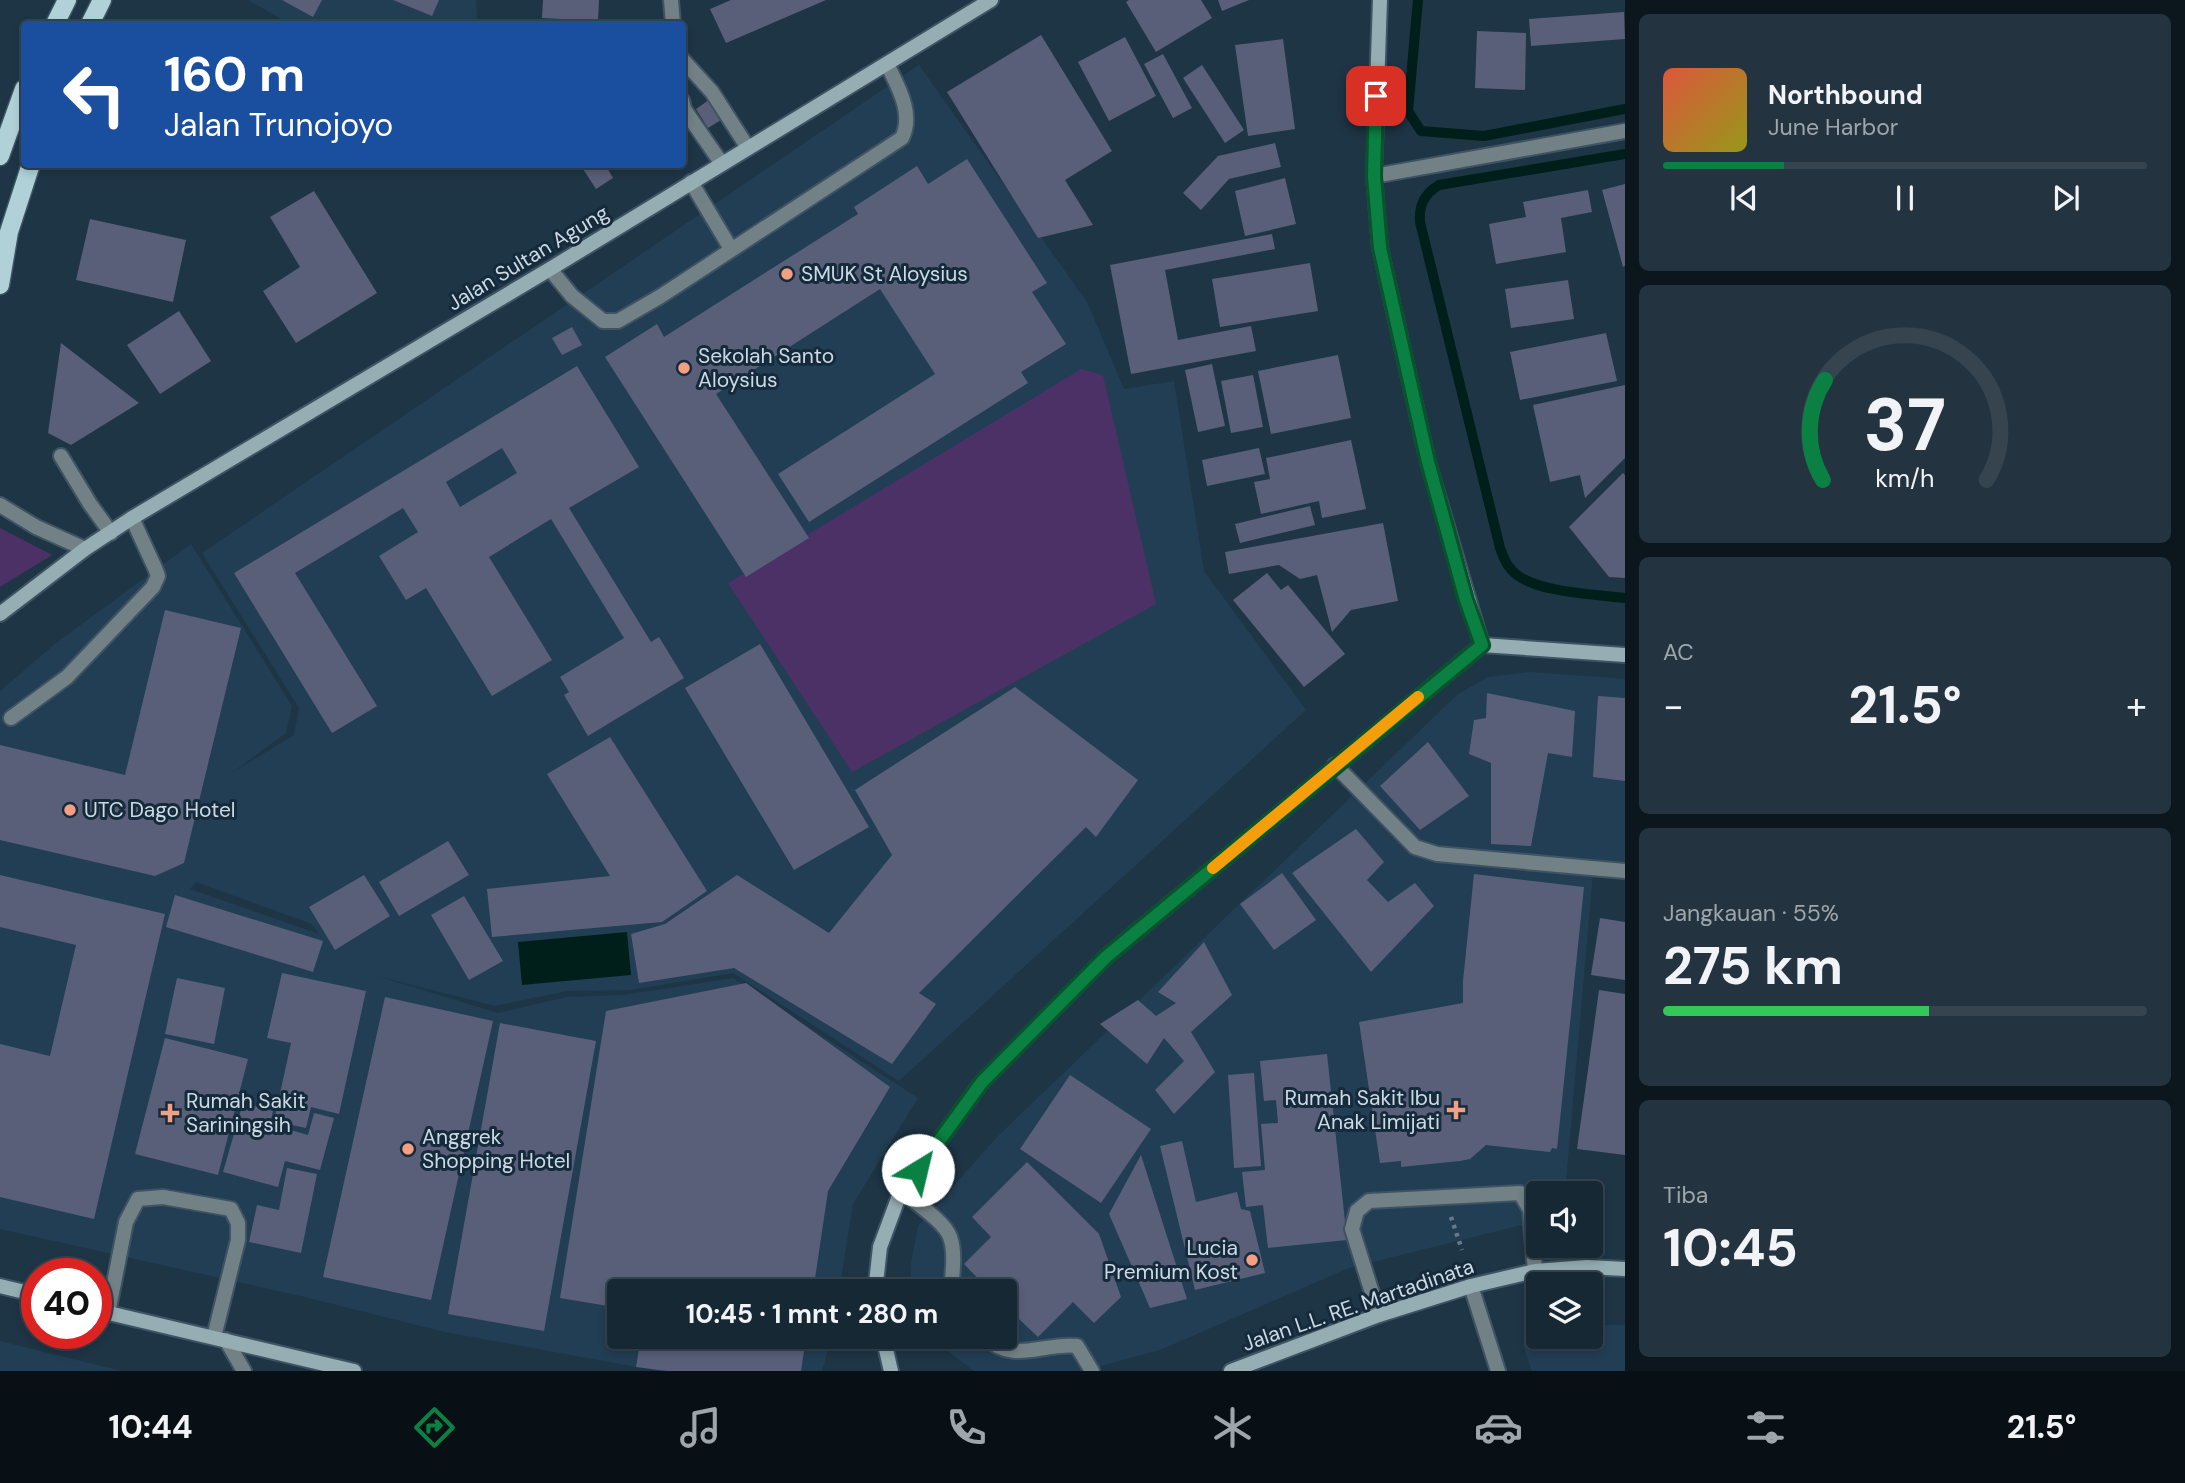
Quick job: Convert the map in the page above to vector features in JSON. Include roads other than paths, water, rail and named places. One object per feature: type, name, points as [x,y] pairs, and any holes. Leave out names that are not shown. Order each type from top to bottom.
[{"type":"main road","points":[[56,21],[67,0]]},
{"type":"main road","points":[[92,21],[102,0]]},
{"type":"main road","points":[[0,156],[20,110]]},
{"type":"main road","points":[[0,285],[9,232],[30,168]]},
{"type":"street","points":[[671,0],[673,21]]},
{"type":"street","name":"Jalan Sultan Agung","points":[[0,614],[85,549],[132,518],[550,269],[991,0]]},
{"type":"street","points":[[1380,0],[1374,176],[1380,248],[1428,462],[1466,600],[1482,645]]},
{"type":"street","points":[[686,63],[712,92],[748,148]]},
{"type":"street","points":[[550,269],[572,296],[603,321],[618,321],[661,296],[902,138],[908,126],[904,102],[887,64]]},
{"type":"street","points":[[686,112],[722,164]]},
{"type":"street","points":[[1374,176],[1625,131]]},
{"type":"street","points":[[691,182],[731,249]]},
{"type":"street","points":[[61,456],[111,533]]},
{"type":"street","points":[[0,505],[36,527],[85,549]]},
{"type":"street","points":[[11,718],[67,677],[153,587],[158,576],[132,518]]},
{"type":"street","points":[[876,1279],[880,1247],[902,1192],[982,1082],[1106,957],[1335,765],[1482,645],[1625,655]]},
{"type":"street","points":[[1335,765],[1415,847],[1437,854],[1625,872]]},
{"type":"street","points":[[902,1192],[950,1235],[953,1256],[952,1279]]},
{"type":"street","points":[[1379,1315],[1352,1229],[1357,1211],[1369,1201],[1520,1193],[1530,1210],[1535,1271]]},
{"type":"street","points":[[112,1274],[126,1222],[138,1199],[163,1197],[231,1209],[238,1223],[238,1240],[220,1338],[244,1371]]},
{"type":"street","name":"Jalan L.L. RE. Martadinata","points":[[1231,1371],[1379,1315],[1471,1286],[1535,1271],[1587,1267],[1625,1269]]},
{"type":"street","points":[[0,1286],[21,1291]]},
{"type":"street","points":[[1471,1286],[1498,1371]]},
{"type":"street","points":[[112,1314],[354,1371]]},
{"type":"street","points":[[1006,1349],[1017,1353],[1064,1345],[1077,1346],[1093,1371]]},
{"type":"street","points":[[886,1349],[891,1371]]},
{"type":"waterway","points":[[1418,0],[1408,111],[1421,131],[1484,136],[1625,109]]},
{"type":"waterway","points":[[1625,154],[1439,185],[1426,196],[1420,216],[1505,561],[1519,576],[1531,583],[1563,591],[1625,598]]},
{"type":"place","name":"SMUK St Aloysius","points":[[787,274]]},
{"type":"place","name":"Sekolah Santo Aloysius","points":[[684,368]]},
{"type":"place","name":"UTC Dago Hotel","points":[[70,810]]},
{"type":"place","name":"Rumah Sakit Ibu Anak Limijati","points":[[1456,1110]]},
{"type":"place","name":"Rumah Sakit Sariningsih","points":[[170,1113]]},
{"type":"place","name":"Anggrek Shopping Hotel","points":[[408,1149]]},
{"type":"place","name":"Lucia Premium Kost","points":[[1252,1260]]}]
